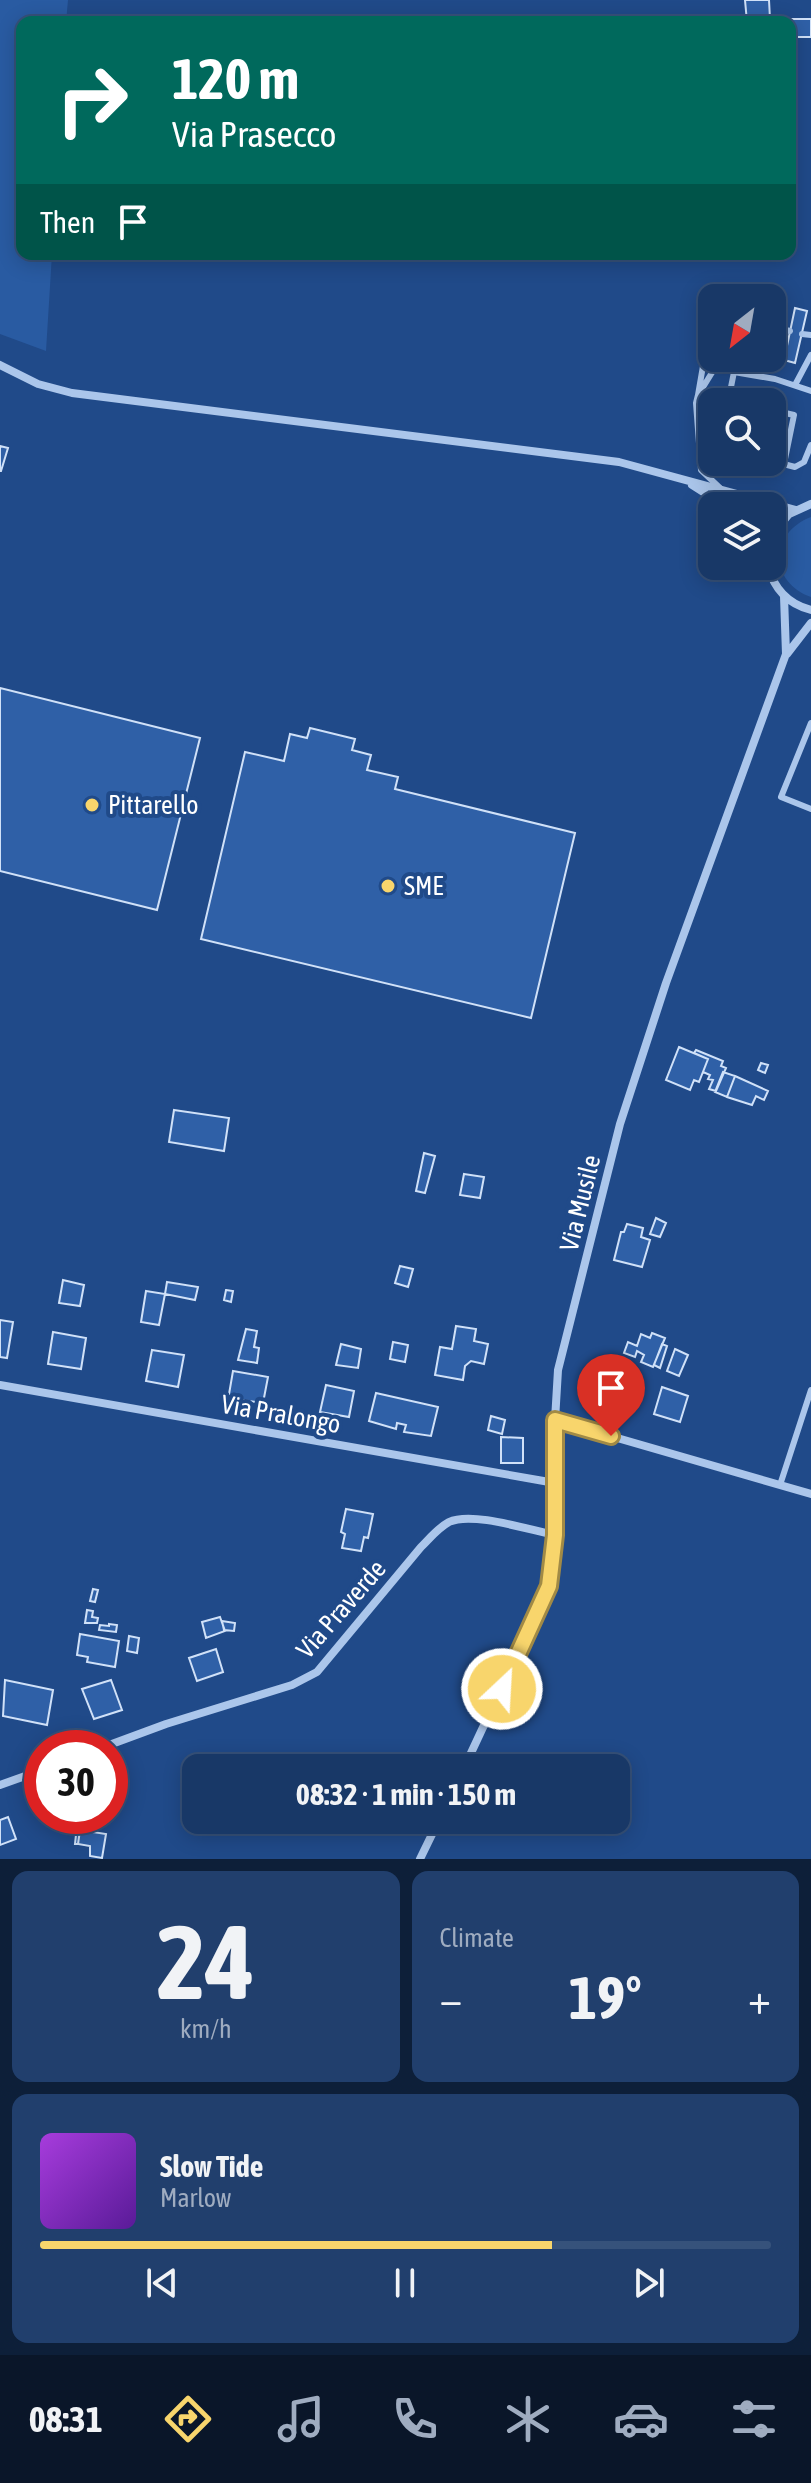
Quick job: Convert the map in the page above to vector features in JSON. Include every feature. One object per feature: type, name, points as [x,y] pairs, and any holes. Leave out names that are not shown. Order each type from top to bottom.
[{"type":"street","points":[[0,365],[38,384],[72,393],[636,465],[796,510]]},
{"type":"street","points":[[688,482],[703,492]]},
{"type":"street","points":[[786,517],[811,504]]},
{"type":"street","points":[[773,580],[784,596],[811,610]]},
{"type":"street","points":[[784,596],[786,654]]},
{"type":"street","points":[[786,654],[811,623]]},
{"type":"street","name":"Via Musile","points":[[471,1754],[549,1586],[555,1535],[558,1370],[620,1124],[671,969],[786,654]]},
{"type":"street","name":"Via Pralongo","points":[[0,1385],[555,1483]]},
{"type":"street","points":[[555,1420],[811,1494]]},
{"type":"street","name":"Via Praverde","points":[[128,1738],[292,1685],[317,1672],[421,1547],[438,1529],[453,1520],[475,1519],[555,1535]]},
{"type":"street","points":[[0,1785],[24,1776]]},
{"type":"street","points":[[420,1859],[432,1834]]},
{"type":"lane","points":[[786,330],[790,331]]},
{"type":"lane","points":[[795,385],[811,355]]},
{"type":"lane","points":[[732,388],[734,372],[811,391]]},
{"type":"lane","points":[[698,395],[698,430]]},
{"type":"lane","points":[[786,413],[794,415],[786,454]]},
{"type":"lane","points":[[786,465],[795,467],[804,462],[811,445]]},
{"type":"lane","points":[[706,476],[722,490]]},
{"type":"lane","points":[[811,723],[781,797],[811,809]]},
{"type":"lane","points":[[780,1485],[811,1390]]},
{"type":"shaded area","points":[[0,0],[68,0],[67,16],[16,16],[16,260],[52,260],[46,351],[0,334]]},
{"type":"shaded area","points":[[811,517],[811,597],[797,590],[786,578],[786,536],[797,524]]},
{"type":"building","points":[[745,0],[769,0],[770,16],[746,16]]},
{"type":"building","points":[[796,19],[811,19],[811,37],[796,37]]},
{"type":"building","points":[[795,308],[807,311],[795,363],[786,361]]},
{"type":"building","points":[[0,446],[8,448],[1,471],[0,471]]},
{"type":"building","name":"Pittarello","points":[[0,688],[200,738],[157,910],[0,871]]},
{"type":"building","name":"SME","points":[[310,728],[355,739],[352,750],[371,755],[367,770],[398,777],[395,789],[575,833],[531,1018],[201,939],[245,752],[284,761],[290,734],[307,738]]},
{"type":"building","points":[[679,1047],[708,1059],[699,1082],[694,1080],[690,1090],[666,1080]]},
{"type":"building","points":[[696,1050],[723,1061],[721,1066],[726,1068],[716,1091],[709,1089],[713,1080],[703,1072],[708,1059],[694,1053]]},
{"type":"building","points":[[761,1063],[768,1065],[765,1073],[758,1070]]},
{"type":"building","points":[[723,1072],[735,1076],[727,1097],[715,1092]]},
{"type":"building","points":[[735,1076],[768,1091],[764,1100],[756,1096],[752,1105],[727,1097]]},
{"type":"building","points":[[174,1110],[229,1118],[224,1151],[169,1142]]},
{"type":"building","points":[[424,1153],[435,1156],[425,1193],[416,1191]]},
{"type":"building","points":[[464,1174],[484,1177],[480,1198],[460,1195]]},
{"type":"building","points":[[656,1218],[666,1223],[660,1237],[650,1234]]},
{"type":"building","points":[[627,1224],[643,1228],[641,1237],[650,1240],[642,1267],[614,1260],[621,1232]]},
{"type":"building","points":[[400,1266],[413,1269],[408,1287],[395,1283]]},
{"type":"building","points":[[63,1280],[84,1285],[80,1306],[59,1303]]},
{"type":"building","points":[[167,1282],[198,1287],[195,1300],[165,1294]]},
{"type":"building","points":[[226,1290],[233,1291],[231,1302],[224,1300]]},
{"type":"building","points":[[146,1291],[165,1294],[159,1325],[141,1322]]},
{"type":"building","points":[[0,1320],[13,1322],[7,1358],[0,1357]]},
{"type":"building","points":[[456,1326],[476,1329],[474,1341],[488,1344],[484,1364],[471,1361],[465,1366],[463,1380],[435,1375],[440,1347],[452,1349]]},
{"type":"building","points":[[246,1329],[257,1331],[254,1347],[259,1348],[257,1363],[238,1360]]},
{"type":"building","points":[[53,1332],[86,1338],[81,1369],[48,1364]]},
{"type":"building","points":[[652,1333],[665,1338],[653,1367],[641,1362],[644,1355],[637,1351],[635,1357],[624,1353],[628,1342],[637,1346],[641,1334],[650,1338]]},
{"type":"building","points":[[393,1342],[408,1345],[405,1362],[390,1359]]},
{"type":"building","points":[[341,1344],[361,1349],[358,1368],[336,1365]]},
{"type":"building","points":[[662,1344],[667,1346],[660,1368],[654,1365]]},
{"type":"building","points":[[675,1349],[688,1355],[679,1376],[667,1371]]},
{"type":"building","points":[[152,1350],[184,1355],[178,1387],[146,1381]]},
{"type":"building","points":[[233,1371],[268,1377],[263,1403],[243,1400],[242,1404],[228,1400]]},
{"type":"building","points":[[609,1374],[641,1383],[633,1409],[608,1398],[612,1388],[605,1386]]},
{"type":"building","points":[[326,1385],[354,1391],[349,1417],[320,1412]]},
{"type":"building","points":[[662,1387],[688,1396],[680,1422],[654,1414]]},
{"type":"building","points":[[376,1393],[438,1407],[431,1436],[404,1432],[406,1425],[397,1423],[396,1429],[369,1421]]},
{"type":"building","points":[[491,1416],[505,1420],[502,1434],[488,1430]]},
{"type":"building","points":[[501,1437],[523,1438],[523,1463],[501,1463]]},
{"type":"building","points":[[346,1509],[373,1514],[368,1538],[364,1537],[361,1551],[342,1548],[345,1534],[341,1532]]},
{"type":"building","points":[[93,1589],[98,1590],[95,1602],[90,1601]]},
{"type":"building","points":[[87,1610],[93,1611],[92,1617],[98,1618],[97,1623],[85,1623]]},
{"type":"building","points":[[220,1617],[225,1631],[206,1638],[202,1622]]},
{"type":"building","points":[[222,1621],[235,1623],[234,1631],[224,1630]]},
{"type":"building","points":[[100,1625],[117,1625],[116,1632],[99,1630]]},
{"type":"building","points":[[80,1634],[119,1641],[115,1667],[87,1662],[88,1657],[77,1655]]},
{"type":"building","points":[[129,1636],[139,1638],[137,1653],[127,1651]]},
{"type":"building","points":[[216,1649],[223,1672],[197,1681],[189,1658]]},
{"type":"building","points":[[5,1680],[53,1690],[47,1725],[3,1716]]},
{"type":"building","points":[[111,1680],[122,1710],[94,1719],[82,1689]]},
{"type":"building","points":[[8,1817],[16,1839],[0,1845],[0,1820]]},
{"type":"building","points":[[79,1834],[106,1834],[102,1858],[90,1856],[90,1846],[78,1844]]},
{"type":"place","name":"Pittarello","points":[[92,805]]},
{"type":"place","name":"SME","points":[[388,886]]},
{"type":"route","points":[[502,1689],[549,1586],[555,1535],[555,1420],[611,1436]]}]
